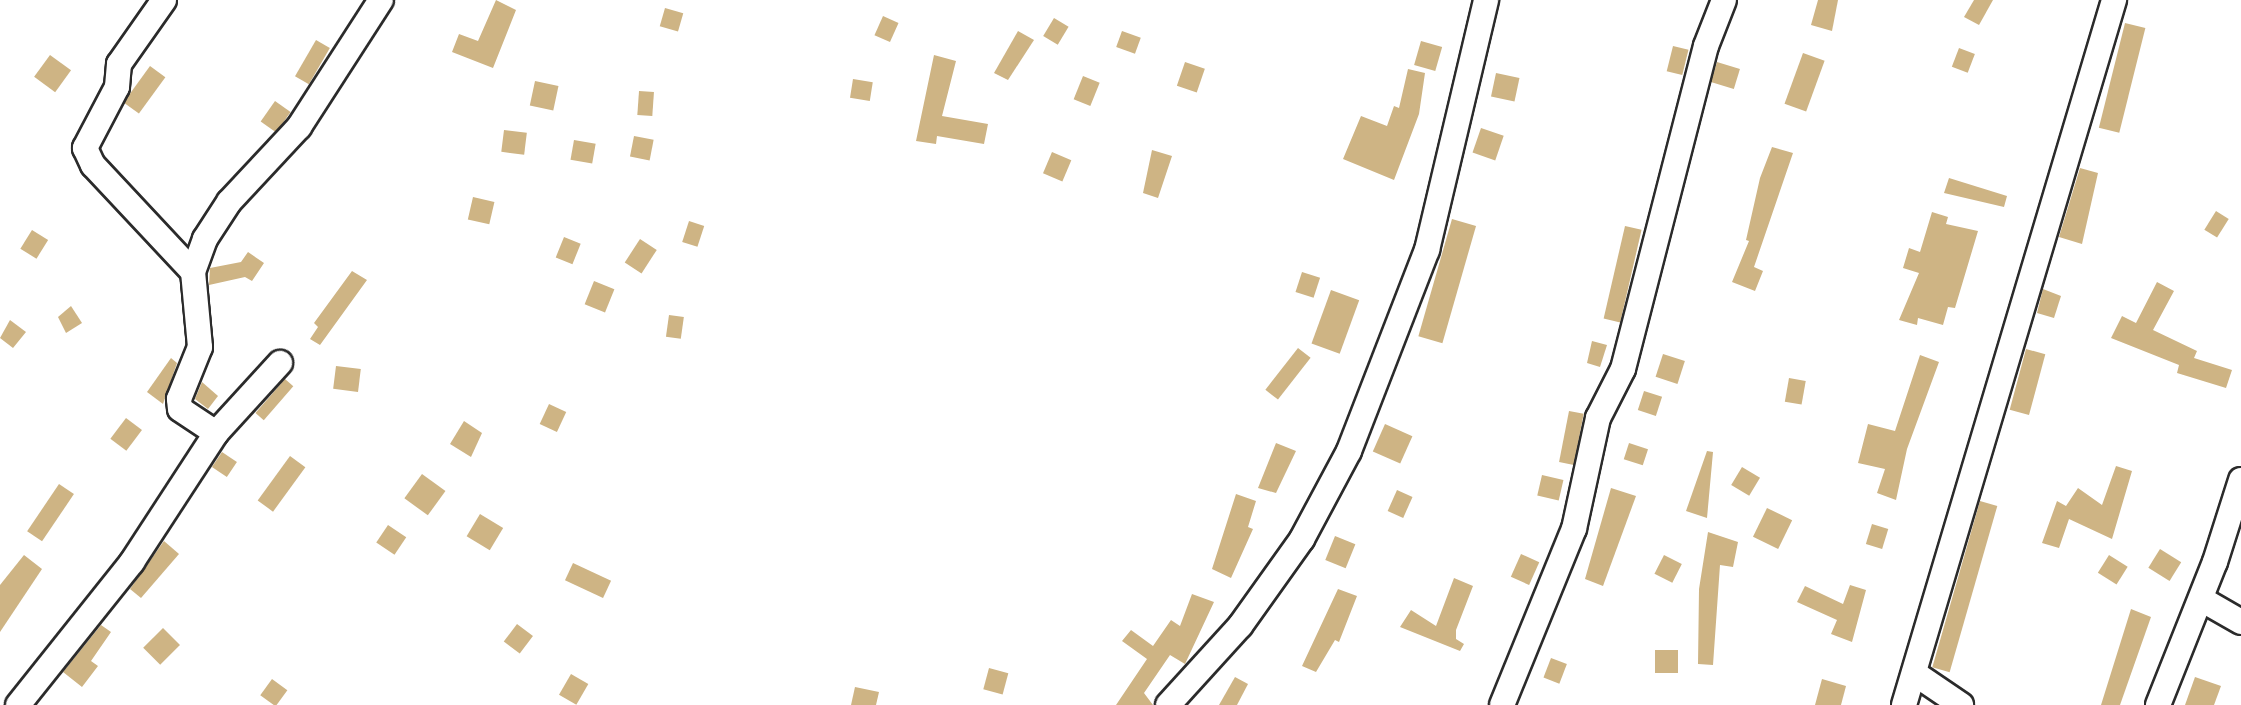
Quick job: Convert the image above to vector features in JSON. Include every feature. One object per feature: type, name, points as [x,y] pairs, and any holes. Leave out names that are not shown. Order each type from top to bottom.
[{"type":"street","points":[[164,0],[119,64],[117,87],[85,148],[93,165],[193,272]]},
{"type":"street","points":[[216,433],[180,409],[181,391],[200,347],[193,272],[205,239],[229,202],[299,127],[381,0]]},
{"type":"street","points":[[1168,705],[1240,626],[1285,564],[1349,451],[1427,250],[1486,0]]},
{"type":"street","points":[[1502,705],[1574,529],[1598,418],[1623,369],[1706,46],[1724,0]]},
{"type":"street","points":[[1904,705],[2114,0]]},
{"type":"street","points":[[18,705],[132,562],[216,433],[280,363]]},
{"type":"street","points":[[2158,705],[2201,599],[2241,480]]},
{"type":"street","points":[[2201,599],[2241,622]]},
{"type":"street","points":[[1914,673],[1961,705]]},
{"type":"building","points":[[496,0],[516,10],[493,68],[452,52],[459,34],[478,41]]},
{"type":"building","points":[[1818,0],[1838,0],[1832,31],[1811,25]]},
{"type":"building","points":[[1974,0],[1993,0],[1979,25],[1964,17]]},
{"type":"building","points":[[665,8],[683,13],[678,32],[660,26]]},
{"type":"building","points":[[883,16],[899,23],[890,42],[874,35]]},
{"type":"building","points":[[1054,18],[1069,27],[1058,45],[1043,36]]},
{"type":"building","points":[[2125,23],[2145,28],[2119,133],[2099,128]]},
{"type":"building","points":[[1018,31],[1034,40],[1008,80],[994,73]]},
{"type":"building","points":[[1122,31],[1141,38],[1135,54],[1116,47]]},
{"type":"building","points":[[316,40],[330,48],[309,84],[295,76]]},
{"type":"building","points":[[1421,41],[1442,47],[1435,71],[1414,65]]},
{"type":"building","points":[[1673,46],[1689,50],[1682,75],[1667,71]]},
{"type":"building","points":[[1959,48],[1975,54],[1968,73],[1952,67]]},
{"type":"building","points":[[1803,53],[1825,61],[1806,112],[1785,104]]},
{"type":"building","points":[[50,55],[71,70],[55,92],[34,77]]},
{"type":"building","points":[[934,55],[956,61],[942,116],[988,124],[984,144],[937,136],[936,144],[916,141]]},
{"type":"building","points":[[1185,62],[1205,69],[1197,92],[1177,86]]},
{"type":"building","points":[[1717,62],[1740,69],[1734,89],[1711,82]]},
{"type":"building","points":[[150,66],[165,77],[139,114],[124,102]]},
{"type":"building","points":[[1408,69],[1425,73],[1419,114],[1394,180],[1343,159],[1361,116],[1387,126],[1394,106],[1399,108]]},
{"type":"building","points":[[1496,73],[1519,78],[1514,101],[1491,96]]},
{"type":"building","points":[[1083,76],[1100,83],[1090,106],[1074,99]]},
{"type":"building","points":[[853,79],[873,82],[870,101],[850,98]]},
{"type":"building","points":[[535,81],[558,86],[553,110],[530,105]]},
{"type":"building","points":[[639,91],[654,92],[652,116],[637,115]]},
{"type":"building","points":[[275,101],[291,112],[276,132],[261,121]]},
{"type":"building","points":[[1481,128],[1504,136],[1495,160],[1473,153]]},
{"type":"building","points":[[504,130],[527,133],[524,155],[501,152]]},
{"type":"building","points":[[634,136],[654,140],[650,160],[630,157]]},
{"type":"building","points":[[574,140],[596,144],[592,164],[571,160]]},
{"type":"building","points":[[1772,147],[1793,153],[1754,267],[1763,271],[1755,291],[1732,282],[1749,241],[1746,240],[1760,178]]},
{"type":"building","points":[[1152,150],[1172,156],[1158,198],[1143,193]]},
{"type":"building","points":[[1052,152],[1071,160],[1062,181],[1043,173]]},
{"type":"building","points":[[2080,168],[2098,173],[2082,244],[2059,237]]},
{"type":"building","points":[[1949,178],[2007,196],[2004,207],[1944,193]]},
{"type":"building","points":[[473,197],[494,202],[489,224],[468,219]]},
{"type":"building","points":[[2216,211],[2229,219],[2217,238],[2204,230]]},
{"type":"building","points":[[1932,212],[1948,217],[1946,224],[1978,231],[1955,308],[1948,307],[1943,325],[1918,318],[1917,325],[1899,320],[1919,273],[1903,268],[1909,248],[1920,252]]},
{"type":"building","points":[[1452,219],[1476,226],[1442,343],[1418,336]]},
{"type":"building","points":[[689,221],[704,226],[697,247],[682,242]]},
{"type":"building","points":[[1625,226],[1642,230],[1620,322],[1604,319]]},
{"type":"building","points":[[32,230],[48,240],[36,259],[20,249]]},
{"type":"building","points":[[564,237],[581,244],[572,264],[556,257]]},
{"type":"building","points":[[640,239],[657,250],[642,273],[625,262]]},
{"type":"building","points":[[248,252],[264,263],[252,281],[245,277],[209,285],[210,268],[241,262]]},
{"type":"building","points":[[352,271],[367,280],[320,345],[310,339],[318,327],[314,323]]},
{"type":"building","points":[[1302,272],[1320,278],[1314,298],[1296,292]]},
{"type":"building","points":[[594,281],[614,289],[605,312],[585,304]]},
{"type":"building","points":[[2157,282],[2174,291],[2153,330],[2197,351],[2194,358],[2232,370],[2226,388],[2177,373],[2179,365],[2111,338],[2122,316],[2136,323]]},
{"type":"building","points":[[2043,289],[2061,296],[2054,318],[2037,313]]},
{"type":"building","points":[[1331,290],[1359,300],[1340,354],[1312,344]]},
{"type":"building","points":[[71,306],[82,323],[66,333],[58,317]]},
{"type":"building","points":[[669,315],[684,317],[681,339],[666,337]]},
{"type":"building","points":[[10,320],[26,332],[13,348],[0,338]]},
{"type":"building","points":[[1592,341],[1607,345],[1600,367],[1587,363]]},
{"type":"building","points":[[1298,348],[1311,358],[1278,400],[1265,390]]},
{"type":"building","points":[[2026,349],[2045,354],[2029,415],[2010,410]]},
{"type":"building","points":[[1663,354],[1685,361],[1677,384],[1656,377]]},
{"type":"building","points":[[1920,355],[1939,362],[1907,449],[1896,500],[1877,493],[1885,469],[1858,463],[1868,424],[1895,431]]},
{"type":"building","points":[[171,358],[177,363],[163,404],[147,392]]},
{"type":"building","points":[[336,366],[361,369],[358,392],[333,389]]},
{"type":"building","points":[[1789,378],[1806,381],[1802,405],[1785,402]]},
{"type":"building","points":[[285,379],[293,386],[264,420],[255,413]]},
{"type":"building","points":[[202,382],[218,396],[208,409],[195,399]]},
{"type":"building","points":[[1644,391],[1662,397],[1656,416],[1638,410]]},
{"type":"building","points":[[549,404],[566,412],[557,432],[540,424]]},
{"type":"building","points":[[1569,411],[1584,414],[1574,465],[1559,462]]},
{"type":"building","points":[[126,418],[142,430],[126,451],[110,439]]},
{"type":"building","points":[[464,421],[482,433],[471,457],[450,444]]},
{"type":"building","points":[[1385,424],[1412,436],[1400,464],[1373,451]]},
{"type":"building","points":[[1276,443],[1296,451],[1276,493],[1258,488]]},
{"type":"building","points":[[1629,443],[1648,449],[1643,465],[1624,459]]},
{"type":"building","points":[[1707,451],[1713,452],[1707,518],[1686,511]]},
{"type":"building","points":[[222,452],[237,462],[227,477],[212,467]]},
{"type":"building","points":[[290,456],[305,467],[273,512],[258,500]]},
{"type":"building","points":[[2116,466],[2132,471],[2112,539],[2069,519],[2059,548],[2042,543],[2057,501],[2066,506],[2078,488],[2102,505]]},
{"type":"building","points":[[1742,467],[1760,478],[1749,496],[1731,485]]},
{"type":"building","points":[[422,474],[445,491],[428,515],[404,498]]},
{"type":"building","points":[[1542,475],[1563,480],[1559,500],[1537,495]]},
{"type":"building","points":[[59,484],[74,494],[42,541],[27,531]]},
{"type":"building","points":[[1611,488],[1636,496],[1603,586],[1585,579]]},
{"type":"building","points":[[1397,490],[1413,497],[1403,518],[1388,511]]},
{"type":"building","points":[[1236,494],[1256,501],[1248,527],[1253,529],[1231,578],[1212,569]]},
{"type":"building","points":[[1980,501],[1997,506],[1950,672],[1932,667]]},
{"type":"building","points":[[1767,508],[1792,520],[1778,549],[1753,537]]},
{"type":"building","points":[[480,514],[503,528],[490,550],[467,536]]},
{"type":"building","points":[[1872,524],[1888,529],[1882,549],[1866,544]]},
{"type":"building","points":[[388,525],[406,537],[394,555],[376,542]]},
{"type":"building","points":[[1708,532],[1738,542],[1733,567],[1720,565],[1713,665],[1698,664],[1699,589]]},
{"type":"building","points":[[1335,536],[1355,544],[1346,568],[1325,560]]},
{"type":"building","points":[[164,541],[179,554],[141,598],[130,589]]},
{"type":"building","points":[[2160,549],[2181,562],[2170,581],[2148,568]]},
{"type":"building","points":[[1521,554],[1539,562],[1529,585],[1511,577]]},
{"type":"building","points":[[24,555],[42,569],[0,632],[0,585]]},
{"type":"building","points":[[1664,555],[1682,564],[1672,583],[1654,574]]},
{"type":"building","points":[[2109,555],[2128,567],[2117,584],[2098,573]]},
{"type":"building","points":[[573,563],[611,581],[603,598],[565,580]]},
{"type":"building","points":[[1454,578],[1473,586],[1456,630],[1456,639],[1464,644],[1460,651],[1400,627],[1411,610],[1436,626]]},
{"type":"building","points":[[1850,585],[1866,590],[1852,642],[1831,634],[1837,620],[1797,602],[1805,586],[1843,604]]},
{"type":"building","points":[[1338,589],[1357,596],[1339,642],[1335,640],[1316,672],[1302,666]]},
{"type":"building","points":[[1192,594],[1214,602],[1185,664],[1170,655],[1144,693],[1153,705],[1116,705],[1147,659],[1122,641],[1131,630],[1153,646],[1171,620],[1180,626]]},
{"type":"building","points":[[2131,609],[2151,617],[2120,705],[2101,705]]},
{"type":"building","points":[[517,624],[533,636],[520,654],[504,642]]},
{"type":"building","points":[[101,625],[111,632],[91,661],[98,666],[82,687],[63,672]]},
{"type":"building","points":[[163,628],[180,645],[160,665],[143,648]]},
{"type":"building","points":[[1655,650],[1678,650],[1678,673],[1655,673]]},
{"type":"building","points":[[1551,658],[1567,664],[1559,684],[1543,678]]},
{"type":"building","points":[[989,668],[1008,673],[1003,694],[983,689]]},
{"type":"building","points":[[571,674],[588,684],[576,705],[559,695]]},
{"type":"building","points":[[1235,677],[1248,684],[1237,705],[1219,705]]},
{"type":"building","points":[[2195,677],[2221,686],[2214,705],[2185,705]]},
{"type":"building","points":[[272,679],[287,690],[277,705],[260,695]]},
{"type":"building","points":[[1822,679],[1846,686],[1841,705],[1815,705]]},
{"type":"building","points":[[855,687],[879,692],[876,705],[851,705]]}]
